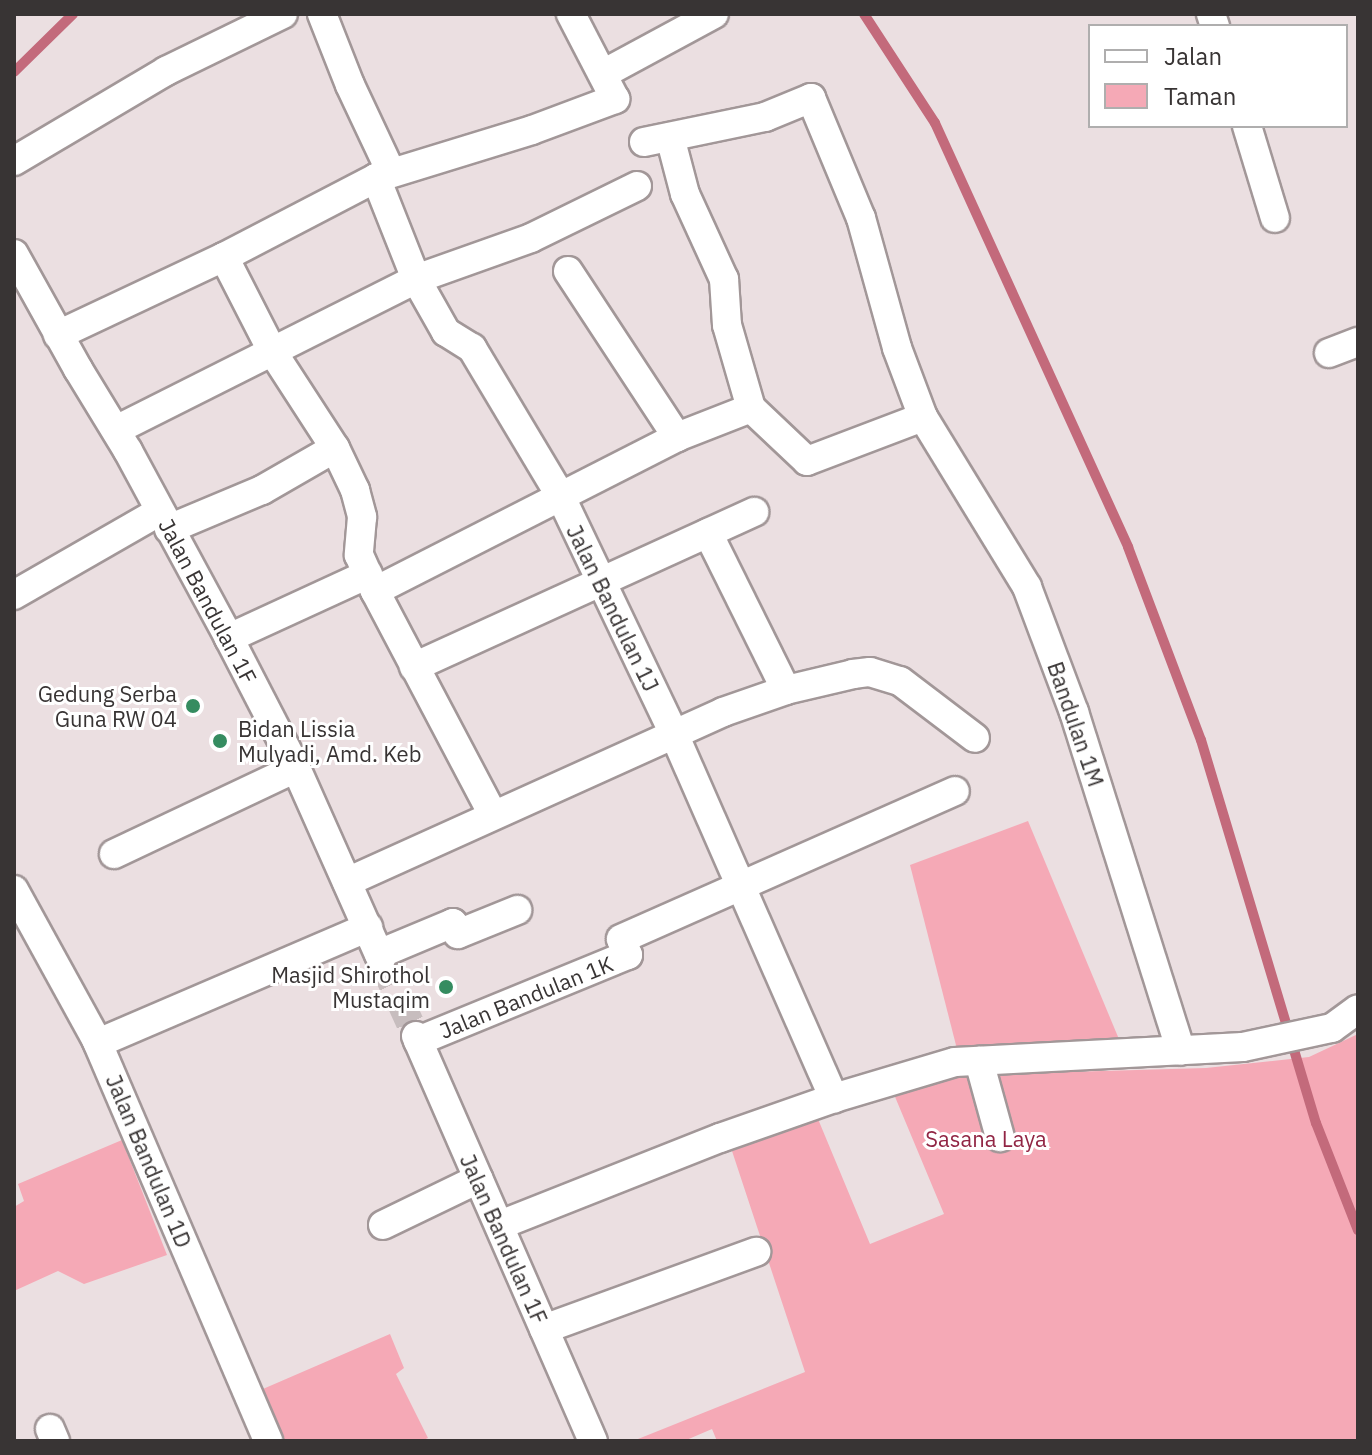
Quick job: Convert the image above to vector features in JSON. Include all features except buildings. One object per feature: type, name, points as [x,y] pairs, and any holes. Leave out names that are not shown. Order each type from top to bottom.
[{"type":"street","points":[[14,161],[166,71],[283,14]]},
{"type":"street","name":"Jalan Bandulan 1J","points":[[322,14],[384,175],[416,279],[446,332],[472,348],[560,495],[674,734],[834,1098]]},
{"type":"street","points":[[58,335],[224,257],[384,175],[532,130],[615,99],[571,14]]},
{"type":"street","points":[[603,74],[714,14]]},
{"type":"street","name":"Bandulan 1M","points":[[751,408],[727,325],[724,279],[657,140],[765,117],[811,98],[861,218],[897,348],[923,417],[1027,587],[1074,712],[1181,1051]]},
{"type":"street","points":[[1248,128],[1275,218]]},
{"type":"street","points":[[116,430],[416,279],[531,238],[637,186]]},
{"type":"street","name":"Jalan Bandulan 1F","points":[[14,254],[58,335],[116,430],[229,638],[296,768],[380,956],[453,923],[458,934],[517,910]]},
{"type":"street","points":[[224,257],[272,351],[335,448],[359,503],[362,517],[359,555],[414,667],[493,815]]},
{"type":"street","points":[[568,271],[677,437]]},
{"type":"street","points":[[1329,353],[1358,342]]},
{"type":"street","points":[[229,638],[372,583],[677,437],[751,408],[807,461],[923,417]]},
{"type":"street","points":[[14,595],[165,520],[262,490],[335,448]]},
{"type":"street","points":[[414,667],[754,512]]},
{"type":"street","points":[[708,533],[786,690]]},
{"type":"street","points":[[347,882],[674,734],[786,690],[870,672],[900,681],[975,738]]},
{"type":"street","points":[[114,854],[296,768]]},
{"type":"street","points":[[742,886],[955,791]]},
{"type":"street","name":"Jalan Bandulan 1K","points":[[417,1039],[628,955],[621,939],[742,886]]},
{"type":"street","name":"Jalan Bandulan 1D","points":[[14,890],[98,1043],[268,1441]]},
{"type":"street","points":[[98,1043],[368,927]]},
{"type":"street","points":[[500,1225],[720,1138],[834,1098],[955,1062],[1243,1047],[1332,1028],[1358,1009]]},
{"type":"street","name":"Jalan Bandulan 1F","points":[[417,1039],[593,1441]]},
{"type":"street","points":[[979,1061],[1000,1137]]},
{"type":"street","points":[[383,1225],[478,1179]]},
{"type":"street","points":[[544,1329],[756,1252]]},
{"type":"green space","points":[[1028,821],[1121,1044],[958,1053],[910,865]]},
{"type":"green space","name":"Sasana Laya","points":[[1358,1034],[1358,1441],[717,1441],[712,1429],[684,1441],[633,1441],[805,1372],[732,1151],[818,1119],[870,1244],[944,1214],[893,1092],[933,1079],[968,1075],[1206,1068],[1309,1057]]},
{"type":"green space","points":[[122,1140],[167,1255],[84,1284],[58,1271],[14,1291],[14,1207],[24,1201],[18,1184]]},
{"type":"green space","points":[[390,1334],[404,1368],[396,1374],[428,1438],[421,1441],[277,1441],[256,1392]]},
{"type":"waterway","points":[[14,72],[73,14]]},
{"type":"waterway","points":[[864,14],[935,123],[1128,547],[1201,740],[1316,1123],[1358,1230]]},
{"type":"tunnel","points":[[381,959],[416,1036]]},
{"type":"place","name":"Gedung Serba Guna RW 04","points":[[193,706]]},
{"type":"place","name":"Bidan Lissia Mulyadi, Amd. Keb","points":[[220,741]]},
{"type":"place","name":"Masjid Shirothol Mustaqim","points":[[446,987]]}]
